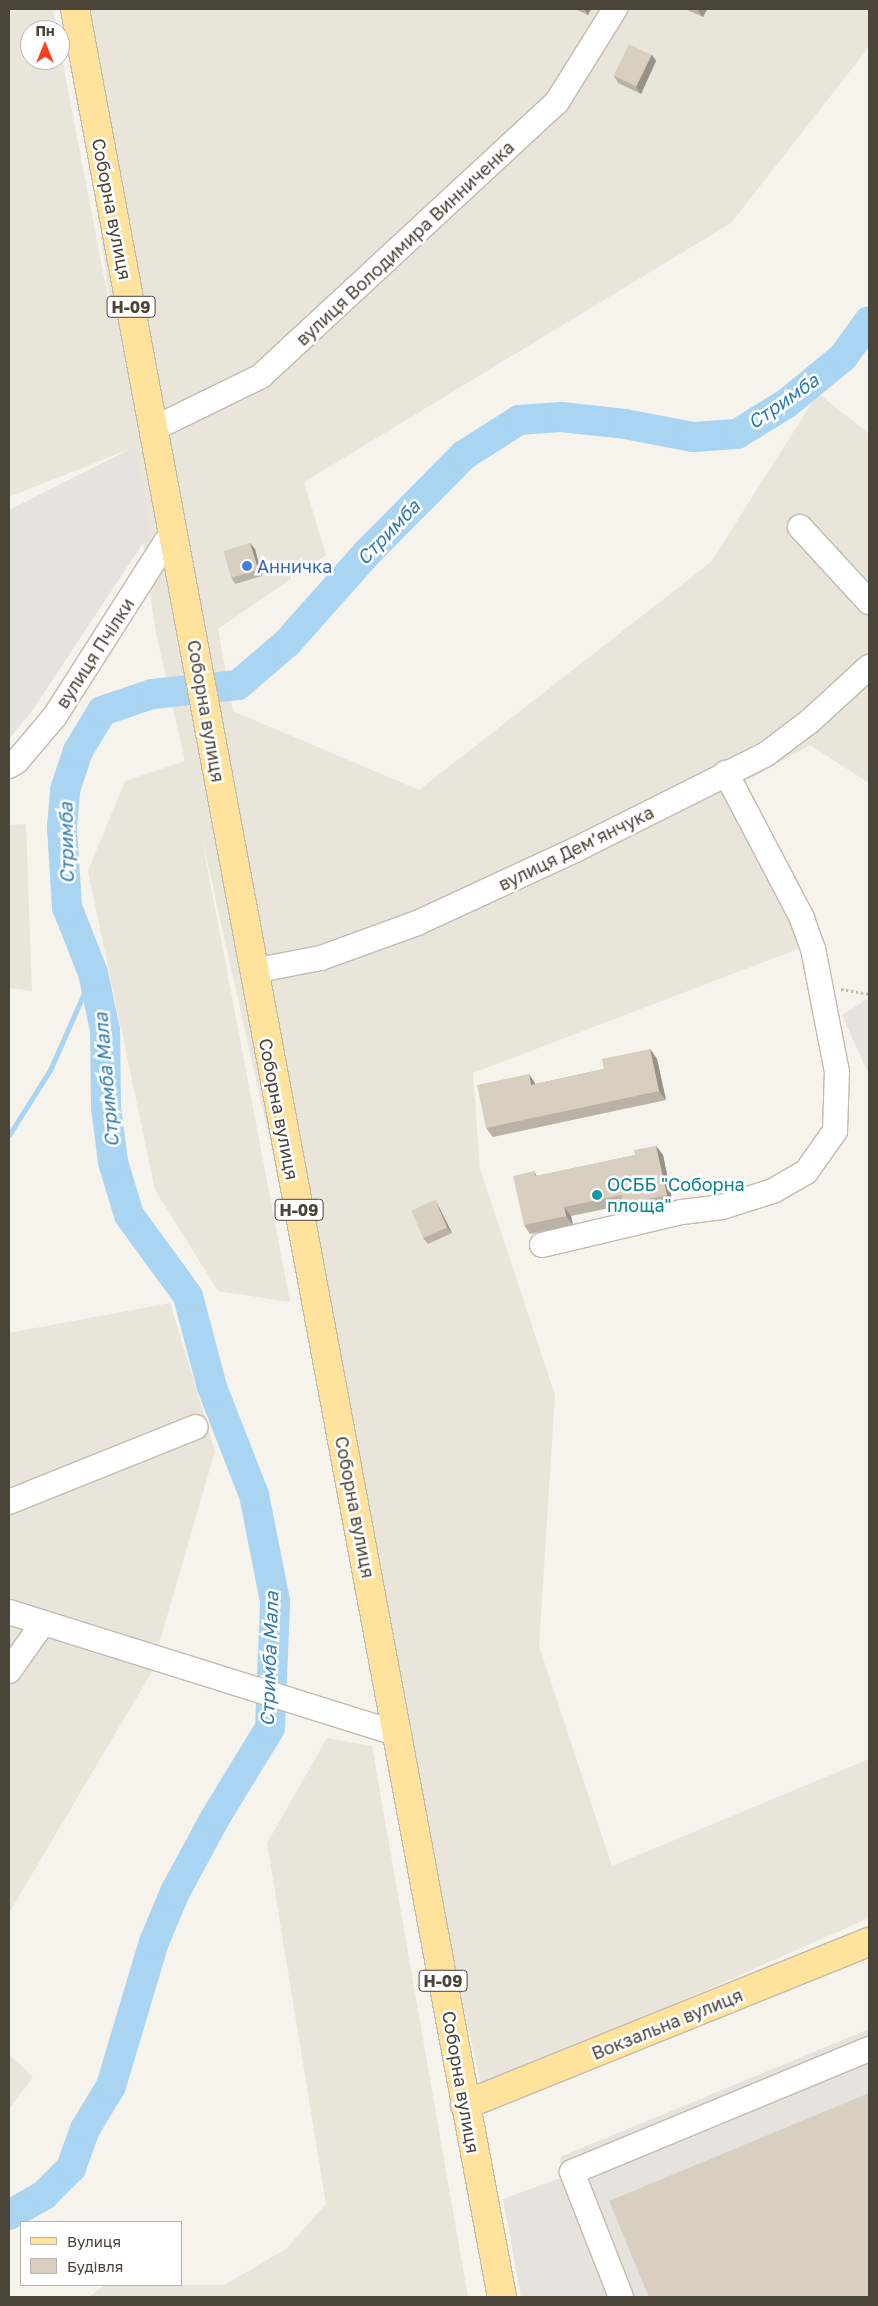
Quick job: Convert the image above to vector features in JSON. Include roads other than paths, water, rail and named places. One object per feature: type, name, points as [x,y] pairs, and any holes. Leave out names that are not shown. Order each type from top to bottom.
[{"type":"main road","name":"Соборна вулиця","points":[[75,9],[253,971],[399,1734],[465,2105],[502,2297]]},
{"type":"main road","name":"Вокзальна вулиця","points":[[465,2105],[869,1942]]},
{"type":"street","name":"вулиця Володимира Винниченка","points":[[153,429],[261,376],[557,102],[615,9]]},
{"type":"street","points":[[800,527],[869,602]]},
{"type":"street","name":"вулиця Пчілки","points":[[9,766],[18,760],[55,716],[172,532]]},
{"type":"street","name":"вулиця Демʼянчука","points":[[253,971],[321,958],[417,923],[575,850],[765,755],[810,721],[869,667]]},
{"type":"street","points":[[542,1245],[682,1212],[722,1207],[773,1191],[806,1172],[835,1131],[838,1116],[837,1072],[813,949],[802,918],[726,773]]},
{"type":"street","points":[[9,1502],[196,1427]]},
{"type":"street","points":[[9,1612],[399,1734]]},
{"type":"street","points":[[9,1670],[43,1624]]},
{"type":"street","points":[[621,2297],[572,2172],[869,2049]]},
{"type":"waterway","name":"Стримба Мала","points":[[9,2215],[44,2195],[71,2168],[85,2129],[111,2086],[154,1942],[175,1892],[215,1818],[270,1728],[275,1601],[254,1495],[212,1387],[188,1296],[129,1215],[113,1162],[106,1107],[105,1030],[93,973],[67,907],[62,827],[65,790],[78,751],[102,711],[152,694],[238,685],[287,643],[367,553],[464,455],[519,420],[561,417],[625,424],[693,437],[737,434],[787,403],[843,357],[869,321]]},
{"type":"waterway","points":[[9,1135],[50,1070],[93,973]]},
{"type":"place","name":"Анничка","points":[[247,566]]},
{"type":"place","name":"ОСББ \"Соборна площа\"","points":[[597,1195]]},
{"type":"water label","name":"Стримба","points":[[783,401]]},
{"type":"water label","name":"Стримба","points":[[388,532]]},
{"type":"water label","name":"Стримба","points":[[66,843]]}]
